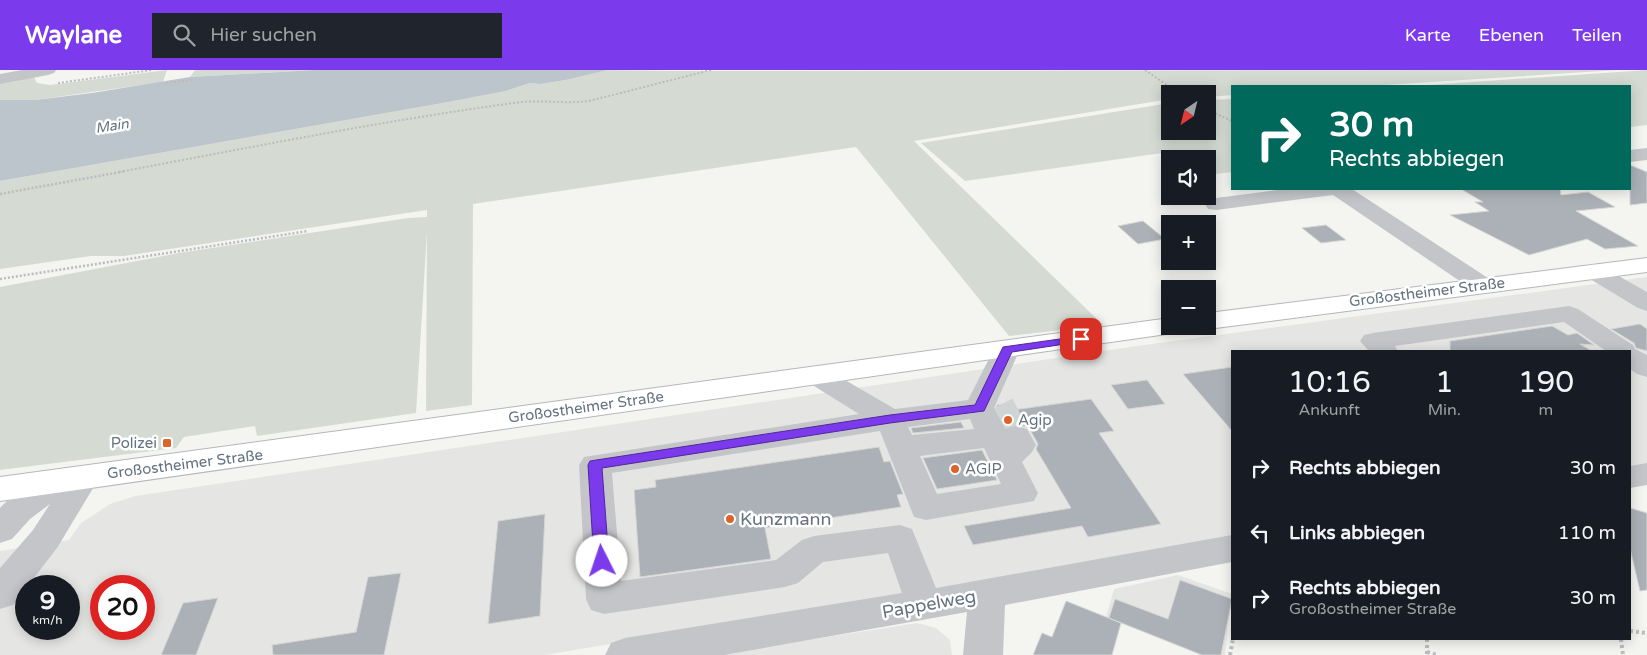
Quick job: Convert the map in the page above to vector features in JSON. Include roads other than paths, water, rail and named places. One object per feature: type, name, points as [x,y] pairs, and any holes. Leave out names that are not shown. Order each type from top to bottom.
[{"type":"main road","name":"Großostheimer Straße","points":[[1216,320],[1647,265]]},
{"type":"main road","name":"Großostheimer Straße","points":[[0,489],[1161,328]]},
{"type":"street","points":[[0,79],[51,77]]},
{"type":"street","points":[[1631,156],[1647,154]]},
{"type":"street","points":[[1216,204],[1324,190]]},
{"type":"street","points":[[1340,190],[1482,285]]},
{"type":"street","points":[[1593,272],[1647,304]]},
{"type":"street","points":[[1384,350],[1373,341],[1569,314],[1622,350]]},
{"type":"street","points":[[996,422],[595,465],[604,599],[785,573],[814,550],[900,538],[926,508],[1022,493],[996,422],[1007,350]]},
{"type":"street","points":[[1631,357],[1647,368]]},
{"type":"street","points":[[816,375],[895,433],[926,508]]},
{"type":"street","points":[[1631,477],[1647,474]]},
{"type":"street","points":[[0,530],[18,510],[71,478]]},
{"type":"street","points":[[0,594],[45,539],[71,478]]},
{"type":"street","points":[[900,538],[924,605]]},
{"type":"street","name":"Pappelweg","points":[[625,655],[987,594],[1231,549]]},
{"type":"street","points":[[983,655],[987,594]]},
{"type":"water","name":"Main","points":[[315,70],[607,70],[566,80],[540,84],[530,83],[506,91],[443,103],[0,181],[0,100],[35,100],[190,77]]},
{"type":"tunnel","points":[[1000,405],[1016,436]]},
{"type":"place","name":"Agip","points":[[1008,420]]},
{"type":"place","name":"Polizei","points":[[167,443]]},
{"type":"place","name":"AGIP","points":[[955,469]]},
{"type":"place","name":"Kunzmann","points":[[730,519]]}]
